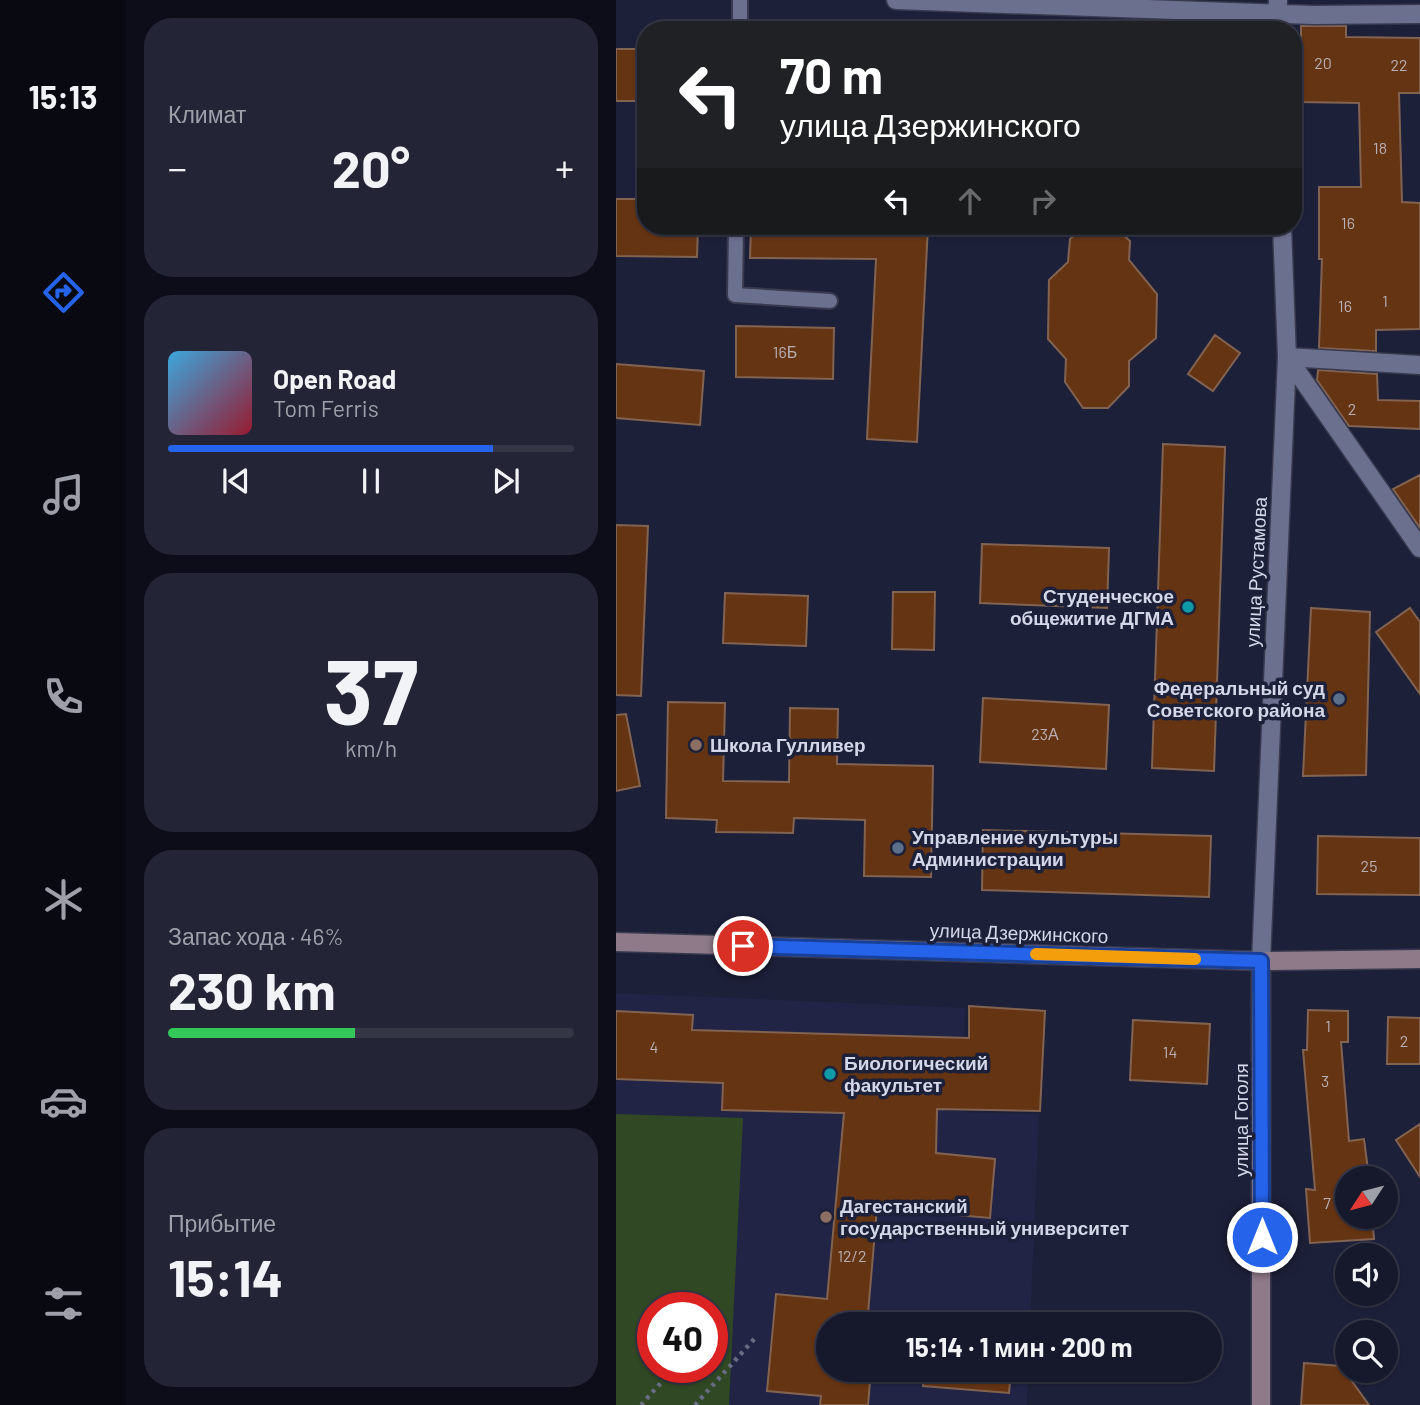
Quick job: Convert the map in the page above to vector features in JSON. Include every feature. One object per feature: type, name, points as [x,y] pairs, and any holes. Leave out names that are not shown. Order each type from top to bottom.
[{"type":"street","points":[[896,0],[1278,14],[1420,14]]},
{"type":"street","name":"улица Рустамова","points":[[1261,961],[1287,357],[1282,235]]},
{"type":"street","points":[[1287,357],[1420,365]]},
{"type":"street","points":[[1287,357],[1420,548]]},
{"type":"street","name":"улица Дзержинского","points":[[616,942],[1261,961],[1420,959]]},
{"type":"street","name":"улица Гоголя","points":[[1261,961],[1261,1405]]},
{"type":"lane","points":[[740,0],[740,21]]},
{"type":"lane","points":[[736,235],[735,295],[830,301]]},
{"type":"path","points":[[695,1405],[756,1337]]},
{"type":"path","points":[[641,1405],[661,1383]]},
{"type":"shaded area","name":"Дагестанский государственный университет","points":[[616,993],[965,1008],[963,1112],[1039,1114],[1031,1312],[816,1312],[816,1382],[1028,1382],[1027,1405],[616,1405]]},
{"type":"green space","points":[[616,1114],[743,1118],[729,1405],[616,1405]]},
{"type":"building","points":[[1302,26],[1346,26],[1346,37],[1420,38],[1420,93],[1399,93],[1402,202],[1420,203],[1420,329],[1376,330],[1376,351],[1319,348],[1322,259],[1319,259],[1319,187],[1361,187],[1359,103],[1302,102]]},
{"type":"building","points":[[616,49],[637,49],[637,101],[616,101]]},
{"type":"building","points":[[616,199],[637,199],[637,235],[698,235],[697,257],[616,256]]},
{"type":"building","points":[[751,235],[928,235],[917,442],[867,439],[876,259],[750,258]]},
{"type":"building","points":[[1075,235],[1123,235],[1130,241],[1129,260],[1157,294],[1156,338],[1129,361],[1129,386],[1108,408],[1083,408],[1065,382],[1066,359],[1048,339],[1049,280],[1068,262],[1070,239]]},
{"type":"building","points":[[736,326],[834,328],[833,379],[736,377]]},
{"type":"building","points":[[1215,335],[1240,353],[1213,391],[1188,374]]},
{"type":"building","points":[[616,364],[704,371],[700,425],[616,418]]},
{"type":"building","points":[[1318,370],[1377,374],[1378,400],[1420,401],[1420,429],[1349,426],[1317,380]]},
{"type":"building","name":"Студенческое общежитие ДГМА","points":[[1163,444],[1225,447],[1214,771],[1152,768]]},
{"type":"building","points":[[1420,475],[1420,528],[1393,489]]},
{"type":"building","points":[[616,525],[648,526],[641,696],[616,695]]},
{"type":"building","points":[[982,544],[1109,548],[1107,608],[980,603]]},
{"type":"building","points":[[893,592],[935,592],[934,650],[892,649]]},
{"type":"building","points":[[725,593],[808,596],[806,646],[723,643]]},
{"type":"building","points":[[1311,608],[1370,612],[1366,775],[1303,776]]},
{"type":"building","points":[[1410,608],[1420,622],[1420,694],[1376,632]]},
{"type":"building","points":[[983,698],[1109,705],[1106,769],[980,762]]},
{"type":"building","name":"Школа Гулливер","points":[[668,702],[725,703],[723,781],[789,782],[790,708],[838,709],[837,764],[933,766],[931,877],[864,876],[865,820],[794,818],[793,833],[716,832],[717,820],[666,818]]},
{"type":"building","points":[[626,714],[640,786],[616,791],[616,715]]},
{"type":"building","points":[[983,830],[1211,836],[1209,897],[982,890]]},
{"type":"building","points":[[1318,836],[1420,838],[1420,895],[1317,894]]},
{"type":"building","points":[[969,1006],[1045,1011],[1040,1111],[937,1109],[936,1153],[995,1159],[990,1218],[877,1208],[868,1312],[816,1312],[816,1382],[870,1382],[868,1405],[820,1405],[821,1396],[767,1391],[776,1294],[827,1299],[844,1113],[722,1110],[723,1083],[616,1079],[616,1011],[693,1015],[692,1030],[969,1038]]},
{"type":"building","points":[[1308,1010],[1348,1011],[1348,1042],[1341,1042],[1349,1141],[1364,1139],[1367,1166],[1335,1166],[1335,1229],[1373,1229],[1374,1239],[1310,1243],[1306,1189],[1315,1190],[1303,1050],[1307,1050]]},
{"type":"building","points":[[1388,1017],[1420,1018],[1420,1064],[1387,1064]]},
{"type":"building","points":[[1133,1020],[1210,1024],[1207,1084],[1130,1080]]},
{"type":"building","points":[[1420,1124],[1420,1177],[1396,1140]]},
{"type":"building","points":[[1304,1363],[1335,1366],[1335,1383],[1353,1383],[1369,1405],[1301,1405]]},
{"type":"building","points":[[923,1382],[1010,1382],[1009,1393],[923,1386]]},
{"type":"slow traffic","points":[[1036,954],[1195,959]]},
{"type":"place","name":"Студенческое общежитие ДГМА","points":[[1188,607]]},
{"type":"place","name":"Федеральный суд Советского района","points":[[1339,699]]},
{"type":"place","name":"Школа Гулливер","points":[[696,745]]},
{"type":"place","name":"Управление культуры Администрации","points":[[898,848]]},
{"type":"place","name":"Биологический факультет","points":[[830,1074]]},
{"type":"place","name":"Дагестанский государственный университет","points":[[826,1217]]},
{"type":"route","points":[[743,946],[1261,961],[1262,1237]]}]
